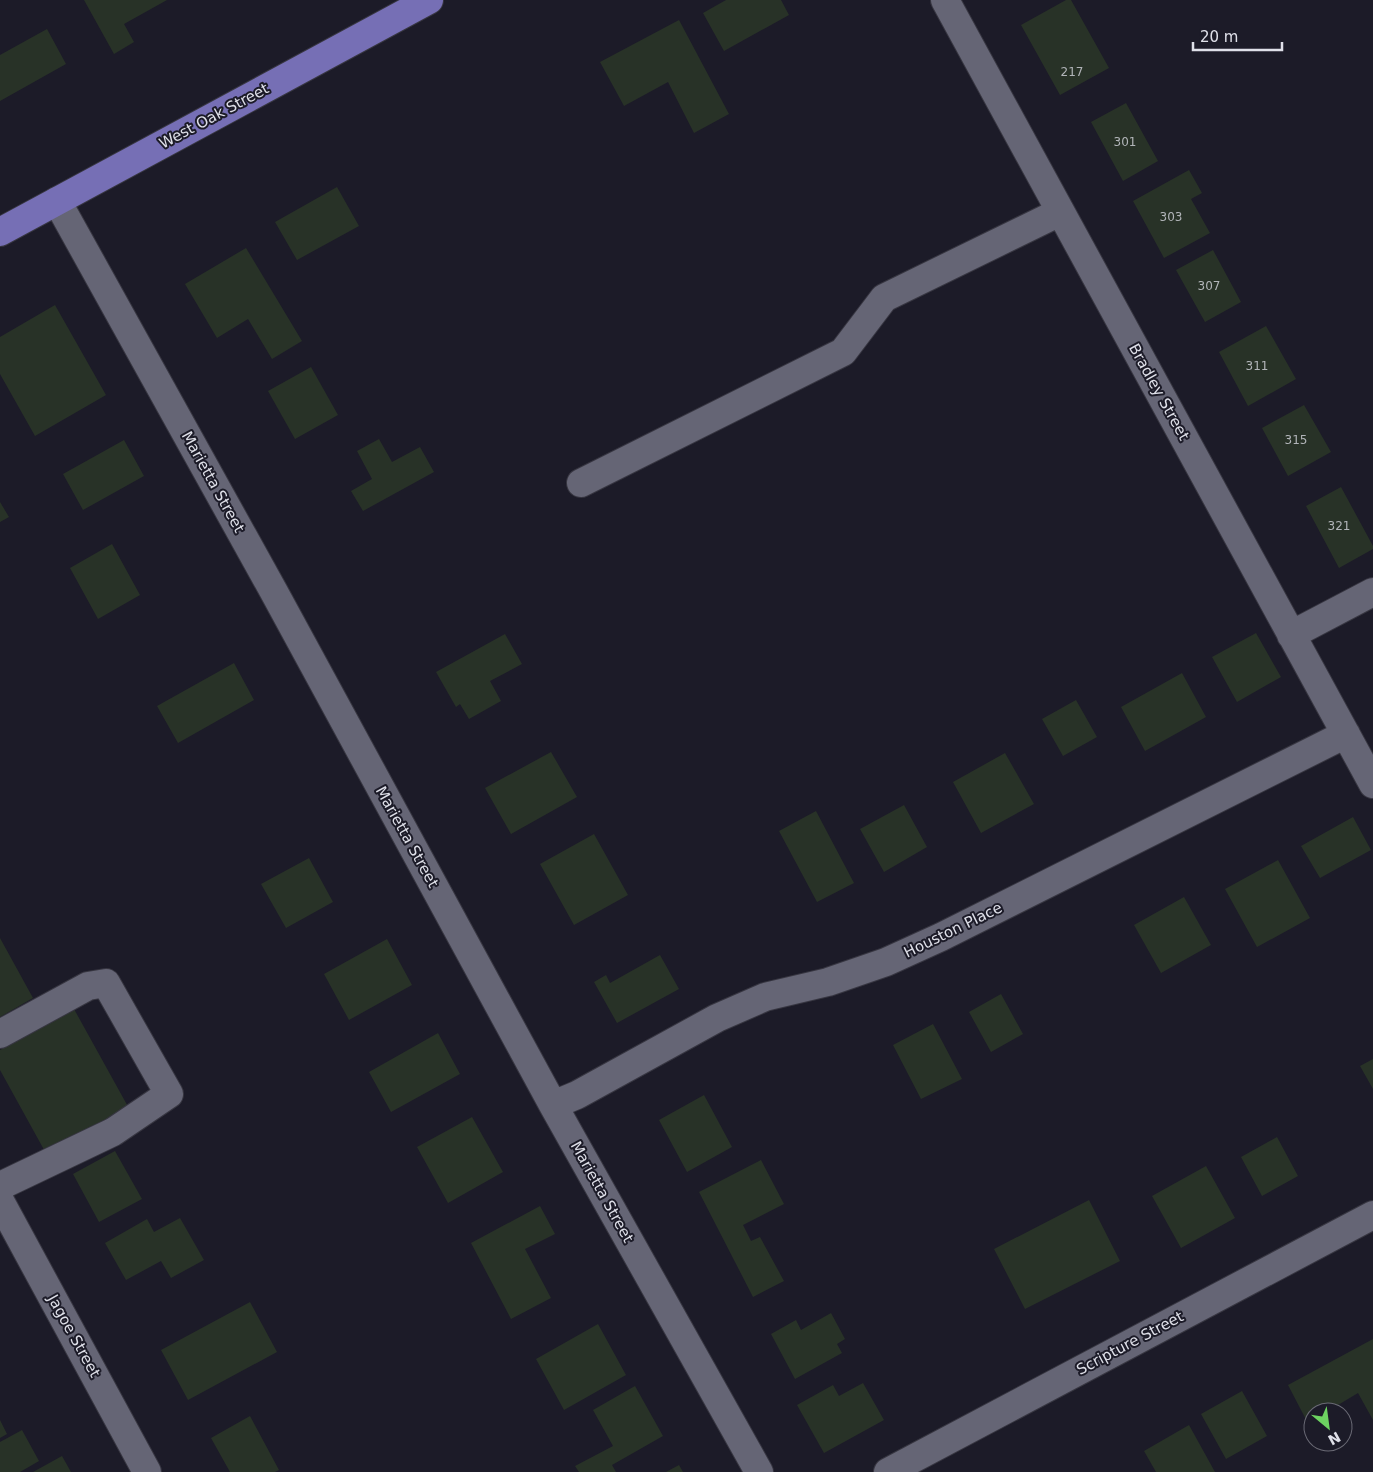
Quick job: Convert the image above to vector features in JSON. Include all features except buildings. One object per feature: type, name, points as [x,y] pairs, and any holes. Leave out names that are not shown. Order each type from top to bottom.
[{"type":"main road","name":"West Oak Street","points":[[0,232],[429,0]]},
{"type":"street","name":"Bradley Street","points":[[945,0],[1373,784]]},
{"type":"street","name":"Marietta Street","points":[[57,201],[274,592],[554,1105],[759,1472]]},
{"type":"street","points":[[581,483],[843,352],[884,298],[1060,212]]},
{"type":"street","points":[[1291,635],[1373,592]]},
{"type":"street","name":"Houston Place","points":[[554,1105],[577,1095],[725,1014],[765,997],[828,982],[886,962],[941,937],[1346,734]]},
{"type":"street","points":[[0,1034],[88,986],[106,983],[169,1094],[113,1132],[0,1186]]},
{"type":"street","name":"Jagoe Street","points":[[0,1201],[148,1472]]},
{"type":"street","name":"Scripture Street","points":[[888,1472],[1373,1215]]}]
